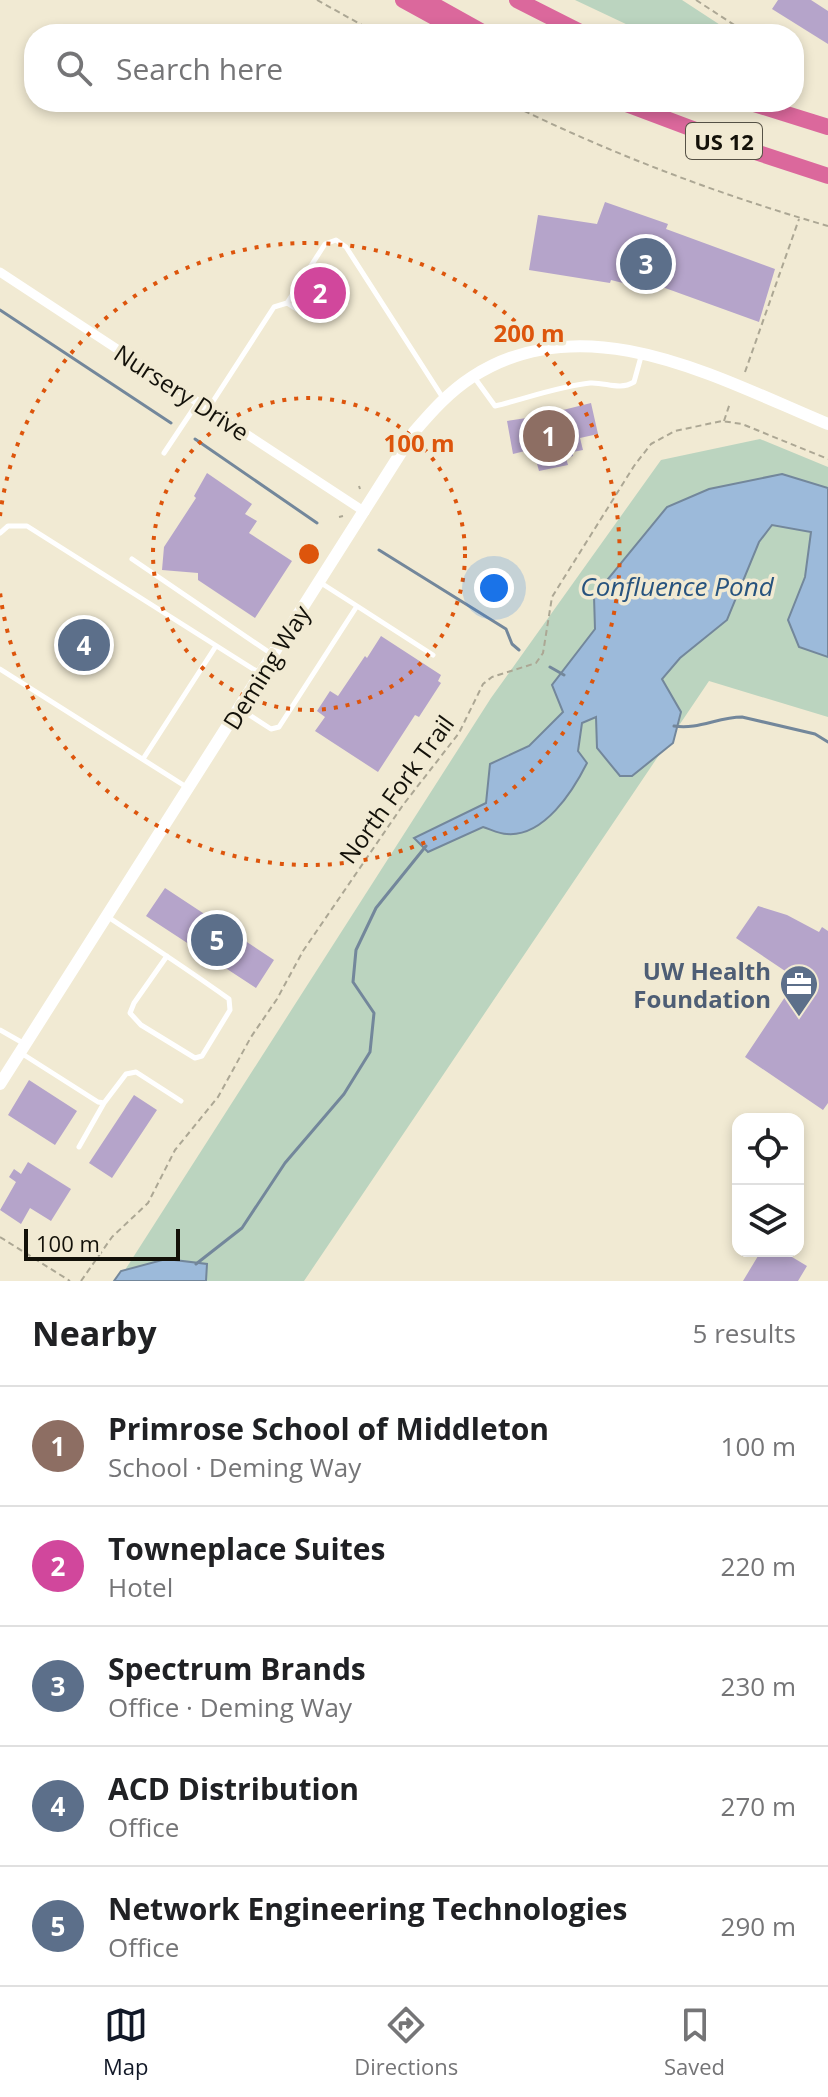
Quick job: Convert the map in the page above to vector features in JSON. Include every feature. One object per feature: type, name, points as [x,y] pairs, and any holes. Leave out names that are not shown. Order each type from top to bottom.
[{"type":"highway","points":[[403,0],[447,24]]},
{"type":"highway","points":[[425,0],[468,24]]},
{"type":"highway","points":[[517,0],[564,24]]},
{"type":"highway","name":"US 12","points":[[648,112],[828,176]]},
{"type":"highway","name":"US 12","points":[[780,112],[828,127]]},
{"type":"street","name":"Nursery Drive","points":[[0,272],[365,512]]},
{"type":"street","name":"Deming Way","points":[[0,1084],[414,432],[444,399],[474,376],[524,353],[597,346],[642,352],[677,362],[828,424]]},
{"type":"lane","points":[[208,409],[274,307],[287,303],[325,244],[331,241],[341,242],[444,399]]},
{"type":"lane","points":[[287,303],[312,319]]},
{"type":"lane","points":[[474,376],[495,406],[591,383],[630,385],[634,382],[642,352]]},
{"type":"lane","points":[[164,453],[198,402]]},
{"type":"lane","points":[[0,533],[8,526],[27,526],[261,674]]},
{"type":"lane","points":[[132,559],[273,655]]},
{"type":"lane","points":[[320,582],[433,655]]},
{"type":"lane","points":[[239,709],[271,729],[279,727],[357,606]]},
{"type":"lane","points":[[143,759],[216,646]]},
{"type":"lane","points":[[0,669],[189,788]]},
{"type":"lane","points":[[107,916],[167,956],[229,999],[230,1010],[202,1056],[195,1058],[141,1025],[130,1013],[167,956]]},
{"type":"lane","points":[[0,1030],[98,1102],[104,1103]]},
{"type":"lane","points":[[79,1147],[104,1103],[126,1074],[136,1072],[181,1101]]},
{"type":"path","points":[[317,0],[360,24]]},
{"type":"path","points":[[696,0],[733,24]]},
{"type":"path","points":[[529,112],[669,173],[751,203],[828,226]]},
{"type":"path","points":[[745,372],[800,218]]},
{"type":"path","points":[[724,421],[730,403]]},
{"type":"path","name":"North Fork Trail","points":[[81,1281],[112,1237],[148,1203],[175,1150],[218,1097],[303,951],[403,805],[459,733],[483,684],[492,677],[536,663],[543,653],[552,597],[651,444],[675,431],[724,421],[742,424],[828,459]]},
{"type":"path","points":[[0,1237],[70,1281]]},
{"type":"green space","points":[[575,0],[682,0],[719,24],[626,24]]},
{"type":"green space","points":[[760,439],[828,467],[828,717],[709,681],[304,1281],[118,1281],[491,698],[661,460]]},
{"type":"water","name":"Confluence Pond","points":[[782,474],[828,488],[828,657],[799,647],[788,620],[805,577],[811,532],[772,525],[759,542],[727,620],[680,658],[662,679],[681,712],[673,743],[632,776],[620,776],[597,748],[596,717],[582,723],[578,751],[587,763],[565,799],[545,820],[520,833],[504,834],[483,827],[428,852],[414,838],[486,803],[490,764],[529,746],[563,712],[552,685],[595,629],[594,596],[667,507],[709,489]]},
{"type":"water","points":[[166,1259],[207,1264],[206,1281],[114,1281],[121,1271]]},
{"type":"building","points":[[778,0],[811,0],[828,11],[828,44],[804,29],[804,24],[796,24],[772,9]]},
{"type":"building","points":[[605,202],[668,224],[666,229],[775,269],[759,322],[654,284],[651,290],[611,280],[610,283],[529,270],[538,215],[597,224]]},
{"type":"building","points":[[591,403],[598,434],[580,438],[583,450],[573,452],[573,456],[566,458],[568,465],[539,471],[533,449],[513,454],[507,421],[540,416],[539,411],[554,408],[555,412]]},
{"type":"building","points":[[207,473],[252,504],[245,514],[257,521],[249,533],[292,561],[255,618],[198,580],[198,573],[162,570],[164,547],[196,498],[194,496]]},
{"type":"building","points":[[381,636],[441,675],[438,681],[441,683],[419,717],[415,715],[378,772],[315,731],[325,717],[317,711],[330,691],[338,696]]},
{"type":"building","points":[[165,888],[274,960],[256,988],[146,916]]},
{"type":"building","name":"UW Health Foundation","points":[[758,906],[787,915],[819,932],[822,927],[828,931],[828,1103],[823,1110],[745,1057],[797,979],[736,938]]},
{"type":"building","points":[[29,1080],[77,1111],[55,1145],[8,1115]]},
{"type":"building","points":[[134,1095],[157,1110],[112,1178],[89,1163]]},
{"type":"building","points":[[28,1162],[71,1189],[51,1221],[30,1208],[21,1224],[0,1210],[16,1182],[9,1177],[14,1169],[21,1174]]},
{"type":"building","points":[[757,1257],[792,1257],[807,1266],[798,1281],[743,1281]]},
{"type":"waterway","points":[[0,310],[171,423]]},
{"type":"waterway","points":[[195,439],[317,523]]},
{"type":"waterway","points":[[379,550],[506,629],[512,644],[519,650]]},
{"type":"waterway","points":[[550,667],[564,675]]},
{"type":"waterway","points":[[674,726],[742,717],[815,734],[828,742]]},
{"type":"waterway","points":[[196,1264],[242,1228],[285,1163],[344,1094],[370,1052],[374,1013],[353,982],[356,950],[376,908],[426,846]]},
{"type":"place","name":"Spectrum Brands","points":[[646,264]]},
{"type":"place","name":"Towneplace Suites","points":[[320,293]]},
{"type":"place","name":"Primrose School of Middleton","points":[[549,436]]},
{"type":"place","name":"ACD Distribution","points":[[84,645]]},
{"type":"place","name":"Network Engineering Technologies","points":[[217,940]]},
{"type":"place","name":"UW Health Foundation","points":[[799,1018]]}]
